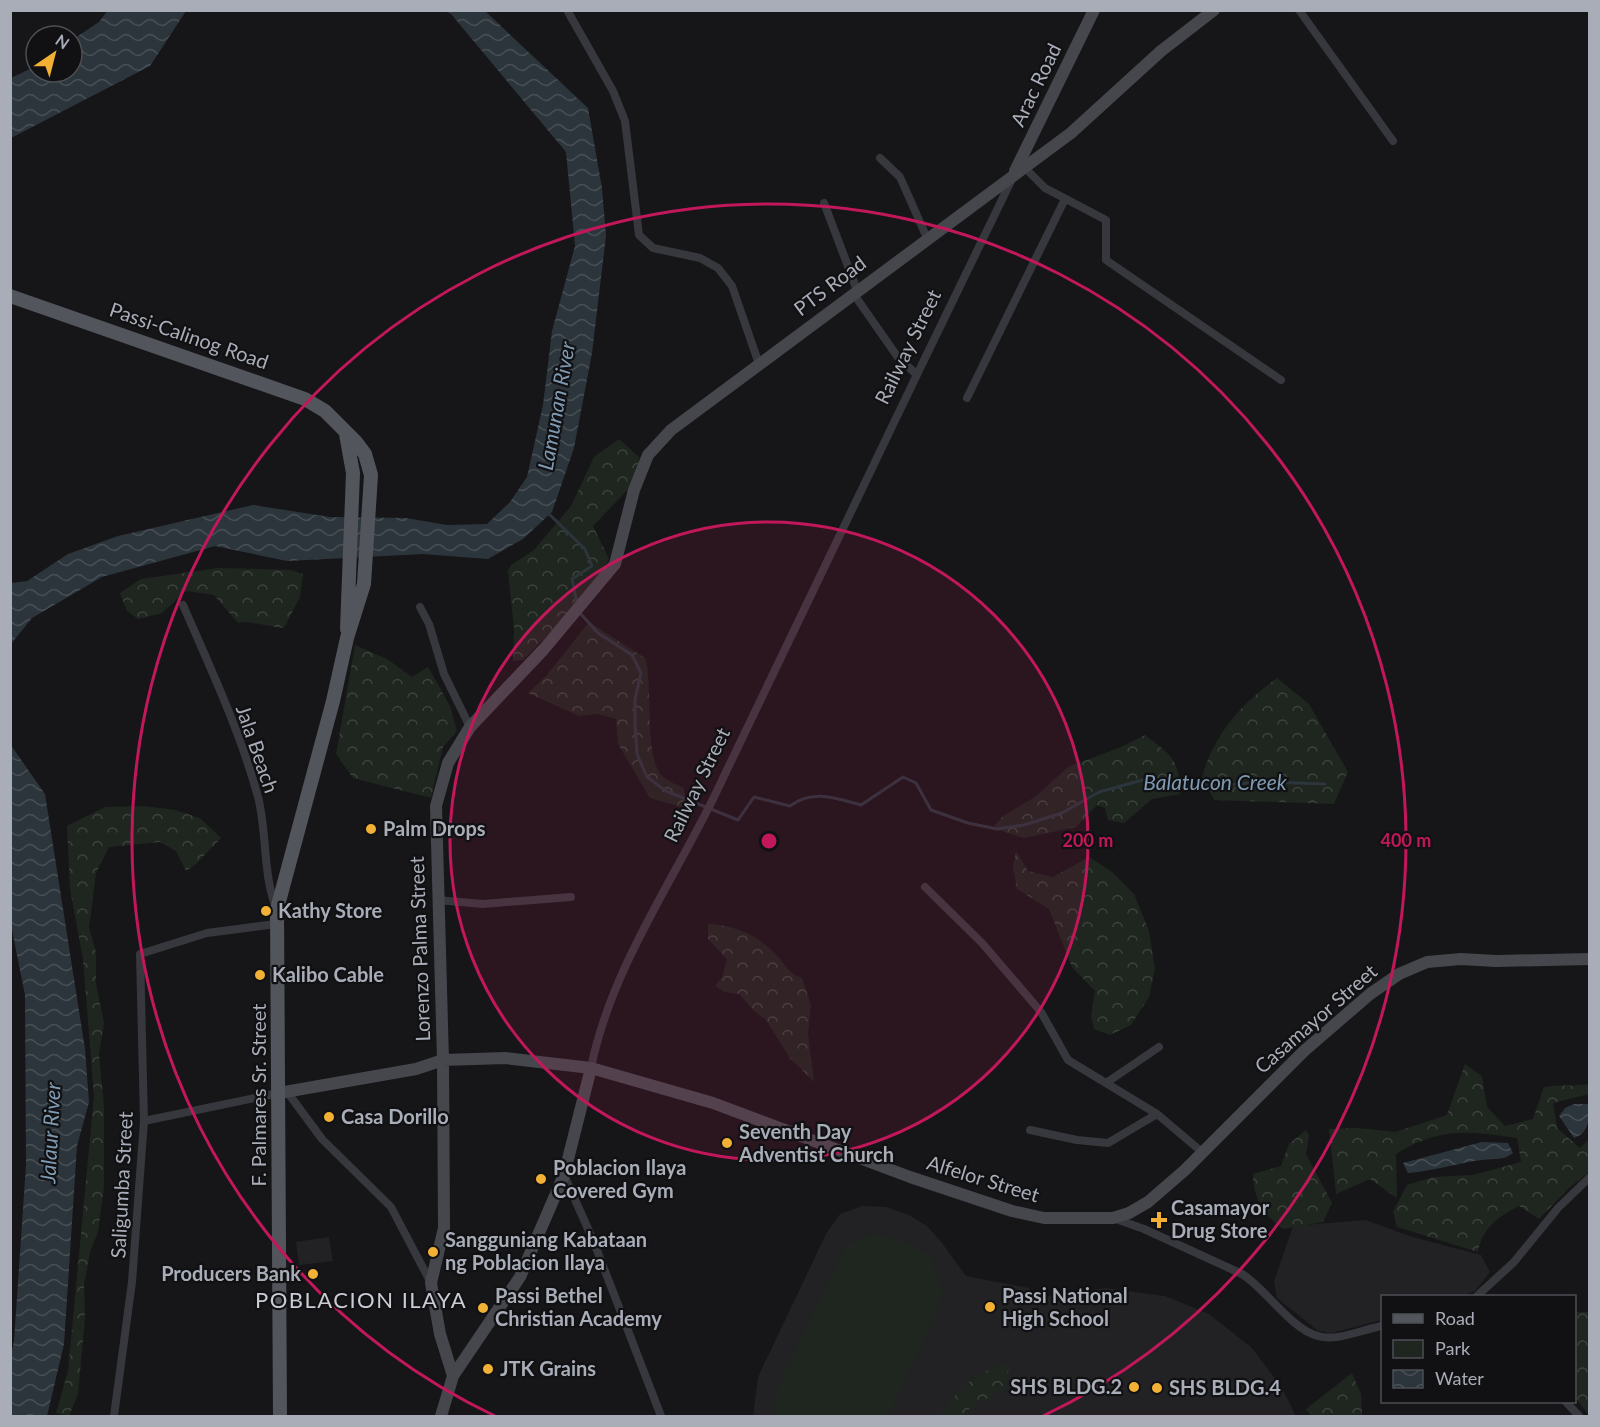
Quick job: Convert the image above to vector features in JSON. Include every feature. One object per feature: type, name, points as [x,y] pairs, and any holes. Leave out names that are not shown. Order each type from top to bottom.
[{"type":"main road","name":"Passi-Calinog Road","points":[[10,296],[294,394],[325,411],[365,454],[371,474],[365,569]]},
{"type":"main road","name":"Passi-Calinog Road","points":[[344,431],[352,456],[353,490],[348,564]]},
{"type":"main road","name":"F. Palmares Sr. Street","points":[[347,638],[348,564]]},
{"type":"main road","name":"F. Palmares Sr. Street","points":[[280,1416],[284,1093],[277,909],[333,701],[347,638],[361,598],[365,569]]},
{"type":"street","points":[[567,10],[613,91],[625,121],[639,235],[652,248],[700,258],[718,268],[732,286],[759,364]]},
{"type":"street","name":"Arac Road","points":[[1013,176],[1094,10]]},
{"type":"street","name":"PTS Road","points":[[543,649],[615,564],[634,490],[648,455],[671,430],[1071,133],[1161,51],[1214,10]]},
{"type":"street","points":[[1299,10],[1393,141]]},
{"type":"street","points":[[880,158],[900,177],[927,238]]},
{"type":"street","points":[[1024,167],[1045,188],[1106,220],[1106,260],[1281,380]]},
{"type":"street","name":"Railway Street","points":[[441,1416],[453,1376],[520,1277],[564,1175],[598,1032],[632,957],[711,802],[1013,176]]},
{"type":"street","points":[[967,398],[1065,199]]},
{"type":"street","points":[[824,204],[855,292],[897,356],[916,374]]},
{"type":"street","name":"Jala Beach","points":[[183,605],[255,789],[265,836],[271,891],[277,909]]},
{"type":"street","points":[[420,608],[429,624],[444,674],[470,726]]},
{"type":"street","name":"Lorenzo Palma Street","points":[[431,1283],[444,1228],[443,1060],[436,806],[448,763],[470,726],[543,649]]},
{"type":"street","points":[[925,887],[982,943],[1041,1012],[1068,1060],[1157,1114],[1202,1152]]},
{"type":"street","points":[[437,900],[483,904],[572,897]]},
{"type":"street","name":"Saligumba Street","points":[[114,1416],[132,1282],[144,1121],[140,954],[207,933],[276,924]]},
{"type":"street","name":"Casamayor Street","points":[[1113,1218],[1129,1213],[1148,1202],[1202,1152],[1304,1050],[1370,994],[1399,974],[1427,962],[1461,959],[1496,961],[1590,958]]},
{"type":"street","points":[[1106,1083],[1160,1047]]},
{"type":"street","name":"Alfelor Street","points":[[284,1093],[328,1083],[416,1069],[443,1060],[506,1058],[591,1068],[713,1103],[910,1177],[1012,1211],[1044,1218],[1113,1218],[1154,1233],[1242,1274],[1256,1283],[1303,1328],[1318,1337],[1381,1326]]},
{"type":"street","points":[[144,1121],[284,1093],[322,1139],[391,1207],[431,1283],[440,1334],[453,1376]]},
{"type":"street","points":[[1030,1130],[1077,1140],[1108,1143],[1157,1114]]},
{"type":"street","points":[[564,1175],[593,1240],[661,1416]]},
{"type":"street","points":[[1480,1295],[1514,1262],[1558,1208],[1590,1177]]},
{"type":"street","points":[[1568,1403],[1579,1416]]},
{"type":"shaded area","name":"Passi National High School","points":[[862,1206],[886,1207],[909,1215],[928,1227],[966,1276],[1029,1288],[1031,1299],[1105,1288],[1165,1296],[1209,1314],[1252,1348],[1282,1388],[1296,1416],[753,1416],[758,1377],[826,1234],[840,1214]]},
{"type":"shaded area","points":[[1366,1220],[1409,1236],[1481,1255],[1490,1272],[1475,1291],[1465,1295],[1381,1295],[1381,1320],[1332,1333],[1318,1331],[1277,1298],[1274,1282],[1293,1226]]},
{"type":"shaded area","points":[[329,1237],[333,1261],[299,1265],[296,1242]]},
{"type":"green space","points":[[619,439],[639,457],[638,479],[593,526],[609,559],[596,586],[523,660],[513,661],[514,629],[508,571],[511,565],[534,550],[571,506],[594,457]]},
{"type":"green space","points":[[219,568],[291,570],[303,574],[300,597],[284,628],[238,623],[214,595],[186,591],[162,613],[138,619],[127,611],[120,593],[141,579]]},
{"type":"green space","points":[[589,622],[645,658],[648,671],[653,755],[663,777],[684,788],[685,808],[650,798],[618,744],[616,719],[598,714],[579,716],[528,693],[547,675]]},
{"type":"green space","points":[[355,645],[387,659],[412,677],[428,667],[450,706],[457,731],[443,747],[431,798],[353,778],[336,754]]},
{"type":"green space","points":[[1277,678],[1309,704],[1348,772],[1334,804],[1214,800],[1202,777],[1214,747],[1230,721],[1252,698]]},
{"type":"green space","points":[[1145,735],[1168,753],[1176,765],[1180,794],[1152,799],[1124,823],[1108,820],[1105,808],[1097,805],[1076,827],[1024,838],[992,828],[1003,816],[1035,797],[1068,767],[1121,747]]},
{"type":"green space","points":[[144,806],[175,810],[200,818],[221,838],[195,865],[186,871],[176,851],[160,842],[109,847],[96,873],[89,928],[96,952],[96,984],[104,1023],[99,1054],[104,1107],[104,1186],[98,1232],[90,1252],[84,1285],[85,1318],[78,1394],[69,1416],[56,1413],[68,1371],[94,1096],[83,959],[70,889],[67,826],[105,807]]},
{"type":"green space","points":[[1016,851],[1028,871],[1053,877],[1089,857],[1112,872],[1134,894],[1149,931],[1155,969],[1149,997],[1131,1025],[1110,1035],[1094,1029],[1091,1016],[1095,991],[1072,967],[1049,909],[1017,889],[1013,867]]},
{"type":"green space","points":[[708,924],[737,929],[755,938],[771,950],[791,972],[802,978],[811,1005],[808,1033],[814,1082],[790,1058],[766,1020],[754,1011],[739,994],[724,992],[715,986],[722,977],[727,959],[708,939]]},
{"type":"green space","points":[[1465,1064],[1482,1076],[1487,1107],[1505,1126],[1533,1119],[1544,1087],[1589,1084],[1589,1094],[1553,1103],[1557,1128],[1580,1148],[1589,1139],[1589,1172],[1569,1188],[1539,1219],[1519,1206],[1498,1219],[1483,1236],[1478,1252],[1397,1227],[1393,1212],[1407,1185],[1433,1177],[1473,1175],[1521,1162],[1517,1138],[1455,1133],[1426,1139],[1412,1145],[1396,1154],[1397,1198],[1370,1179],[1336,1194],[1329,1129],[1357,1128],[1395,1132],[1447,1115]]},
{"type":"green space","points":[[1306,1130],[1309,1135],[1306,1154],[1332,1203],[1323,1222],[1283,1229],[1260,1205],[1253,1174],[1281,1166],[1289,1144]]},
{"type":"green space","points":[[879,1234],[913,1245],[930,1256],[943,1292],[936,1313],[888,1416],[775,1416],[774,1401],[781,1381],[845,1248],[859,1238]]},
{"type":"green space","points":[[1576,1312],[1589,1312],[1589,1415],[1576,1398]]},
{"type":"green space","points":[[1009,1364],[1006,1389],[970,1407],[966,1416],[941,1416],[960,1390],[978,1375]]},
{"type":"green space","points":[[1352,1373],[1361,1394],[1362,1416],[1311,1416],[1306,1409]]},
{"type":"water","points":[[108,10],[186,11],[150,66],[11,138],[11,78],[24,72],[24,84],[84,84],[84,32],[99,22]]},
{"type":"water","name":"Lamunan River","points":[[445,11],[485,11],[588,108],[602,188],[606,236],[592,353],[574,448],[552,512],[523,539],[488,559],[423,554],[287,561],[215,546],[102,577],[32,618],[11,644],[11,583],[27,581],[68,554],[118,536],[253,505],[330,517],[406,518],[447,525],[487,524],[510,502],[527,477],[543,405],[552,331],[575,246],[566,152],[451,14]]},
{"type":"water","name":"Jalaur River","points":[[10,744],[45,794],[85,1049],[89,1102],[77,1146],[64,1344],[47,1416],[11,1416],[10,1358],[14,1341],[26,1165],[25,995],[11,925]]},
{"type":"water","points":[[1574,1104],[1589,1104],[1589,1120],[1583,1133],[1574,1138],[1559,1116],[1565,1108]]},
{"type":"water","points":[[1482,1142],[1508,1143],[1513,1153],[1502,1158],[1408,1173],[1403,1163]]},
{"type":"waterway","name":"Balatucon Creek","points":[[548,513],[585,549],[592,566],[572,579],[577,604]]},
{"type":"waterway","name":"Balatucon Creek","points":[[580,613],[598,633],[632,655],[641,673],[635,699],[635,725],[637,754],[647,777],[666,791],[738,820],[754,797],[790,806],[816,796],[861,805],[903,777],[916,783],[931,810],[968,823],[997,829],[1024,825],[1062,813],[1099,792],[1150,778],[1194,787],[1268,782],[1325,784]]},
{"type":"place","name":"Palm Drops","points":[[371,829]]},
{"type":"place","name":"Kathy Store","points":[[266,911]]},
{"type":"place","name":"Kalibo Cable","points":[[260,975]]},
{"type":"place","name":"Casa Dorillo","points":[[329,1117]]},
{"type":"place","name":"Seventh Day Adventist Church","points":[[727,1143]]},
{"type":"place","name":"Poblacion Ilaya Covered Gym","points":[[541,1179]]},
{"type":"place","name":"Casamayor Drug Store","points":[[1159,1220]]},
{"type":"place","name":"Sangguniang Kabataan ng Poblacion Ilaya","points":[[433,1252]]},
{"type":"place","name":"Producers Bank","points":[[313,1274]]},
{"type":"place","name":"Passi National High School","points":[[990,1307]]},
{"type":"place","name":"Passi Bethel Christian Academy","points":[[483,1308]]},
{"type":"place","name":"JTK Grains","points":[[488,1369]]},
{"type":"place","name":"SHS BLDG.2","points":[[1134,1387]]},
{"type":"place","name":"SHS BLDG.4","points":[[1157,1388]]},
{"type":"district","name":"POBLACION ILAYA","points":[[361,1300]]}]
